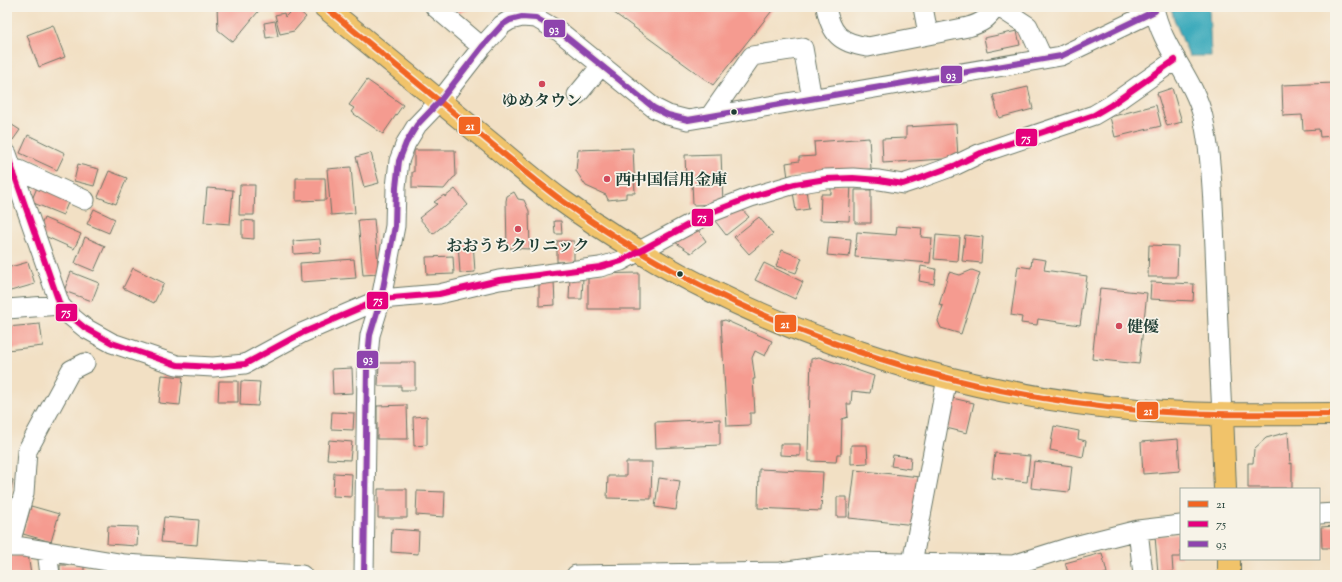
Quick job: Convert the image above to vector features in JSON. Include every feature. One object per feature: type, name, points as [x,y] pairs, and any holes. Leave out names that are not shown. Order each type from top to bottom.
[{"type":"main road","points":[[325,7],[559,199],[641,252],[680,274],[730,299],[792,327],[835,344],[886,361],[947,378],[1033,397],[1167,412],[1222,414],[1335,414]]},
{"type":"main road","points":[[1222,414],[1225,488]]},
{"type":"main road","points":[[1228,560],[1229,575]]},
{"type":"street","points":[[435,7],[482,47]]},
{"type":"street","points":[[826,7],[829,23],[835,33],[842,39],[868,48],[981,23],[996,7]]},
{"type":"street","points":[[923,7],[928,34]]},
{"type":"street","points":[[999,7],[1028,26],[1043,59]]},
{"type":"street","points":[[364,575],[367,368],[370,335],[381,299],[395,226],[398,160],[417,125],[440,100],[482,47],[502,25],[510,20],[522,17],[536,18],[560,32],[654,108],[668,115],[688,120],[1061,56],[1154,9],[1163,35],[1175,60],[1197,97],[1203,118],[1213,202],[1222,414]]},
{"type":"street","points":[[710,116],[752,56],[803,48],[812,99]]},
{"type":"street","points":[[10,162],[60,305],[68,314],[85,328],[112,343],[177,365],[214,367],[245,364],[302,333],[381,299],[439,294],[499,280],[600,267],[621,262],[712,212],[751,197],[795,184],[826,179],[853,178],[902,184],[918,179],[956,165],[981,153],[1094,115],[1112,105],[1175,60]]},
{"type":"street","points":[[577,95],[601,66]]},
{"type":"street","points":[[10,162],[18,170],[85,200]]},
{"type":"street","points":[[7,309],[60,305]]},
{"type":"street","points":[[85,363],[71,370],[27,451],[24,493],[8,547],[23,547],[47,551],[124,570],[302,575]]},
{"type":"street","points":[[912,563],[947,378]]},
{"type":"street","points":[[1320,514],[1335,514]]},
{"type":"street","points":[[576,575],[780,574],[852,562],[1013,565],[1067,548],[1138,530],[1180,525]]},
{"type":"street","points":[[1138,530],[1143,575]]},
{"type":"street","points":[[47,551],[50,575]]},
{"type":"water","points":[[1171,7],[1209,7],[1211,56],[1189,56],[1174,19]]},
{"type":"building","points":[[217,7],[262,7],[233,42],[218,30]]},
{"type":"building","points":[[295,7],[306,17],[294,31],[280,34],[275,15],[284,13],[285,17]]},
{"type":"building","points":[[454,7],[477,7],[477,8],[459,12]]},
{"type":"building","points":[[606,7],[775,7],[713,85]]},
{"type":"building","points":[[275,21],[278,36],[266,38],[264,23]]},
{"type":"building","points":[[53,25],[65,57],[39,67],[27,35]]},
{"type":"building","points":[[1017,31],[1020,45],[987,52],[984,38]]},
{"type":"building","points":[[367,80],[403,105],[383,134],[351,112],[354,108],[349,105]]},
{"type":"building","points":[[1335,83],[1335,136],[1320,137],[1319,129],[1303,130],[1302,115],[1283,116],[1282,85]]},
{"type":"building","points":[[1028,87],[1033,109],[999,118],[993,95]]},
{"type":"building","points":[[1172,88],[1182,122],[1167,126],[1157,93]]},
{"type":"building","points":[[1156,105],[1161,126],[1115,137],[1110,117]]},
{"type":"building","points":[[9,123],[20,130],[13,140],[7,136],[7,127]]},
{"type":"building","points":[[956,124],[958,158],[883,163],[882,139],[906,138],[906,127]]},
{"type":"building","points":[[28,135],[65,153],[57,170],[20,153]]},
{"type":"building","points":[[869,138],[871,169],[802,174],[788,178],[786,163],[799,161],[799,157],[815,156],[814,142]]},
{"type":"building","name":"西中国信用金庫","points":[[633,148],[635,193],[626,193],[626,198],[608,200],[606,195],[586,186],[576,171],[578,150]]},
{"type":"building","points":[[414,150],[455,150],[456,176],[444,189],[412,188]]},
{"type":"building","points":[[371,153],[379,183],[364,187],[356,157]]},
{"type":"building","points":[[721,154],[723,204],[693,205],[692,182],[686,180],[685,155]]},
{"type":"building","points":[[78,164],[99,169],[94,186],[74,181]]},
{"type":"building","points":[[351,167],[355,213],[331,215],[327,169]]},
{"type":"building","points":[[109,171],[127,178],[116,204],[98,197]]},
{"type":"building","points":[[296,178],[325,178],[326,200],[296,201]]},
{"type":"building","points":[[38,185],[70,198],[63,215],[31,202]]},
{"type":"building","points":[[240,185],[255,185],[254,215],[239,215]]},
{"type":"building","points":[[831,185],[851,185],[849,221],[820,220],[821,194],[831,194]]},
{"type":"building","points":[[207,188],[233,190],[230,224],[204,222]]},
{"type":"building","points":[[455,189],[468,205],[433,234],[419,218],[437,204],[434,202],[444,195],[445,197]]},
{"type":"building","points":[[806,190],[809,209],[796,211],[793,192]]},
{"type":"building","points":[[855,190],[871,190],[871,223],[855,223]]},
{"type":"building","name":"おおうちクリニック","points":[[514,192],[518,199],[524,200],[529,211],[530,249],[507,248],[506,201],[507,196]]},
{"type":"building","points":[[739,206],[749,217],[726,235],[712,217]]},
{"type":"building","points":[[94,209],[115,219],[109,233],[87,224]]},
{"type":"building","points":[[759,217],[773,234],[749,254],[734,237]]},
{"type":"building","points":[[44,218],[81,234],[74,249],[38,233]]},
{"type":"building","points":[[374,219],[379,274],[363,275],[358,220]]},
{"type":"building","points":[[242,220],[254,221],[254,239],[242,238]]},
{"type":"building","points":[[554,221],[561,221],[562,234],[555,234]]},
{"type":"building","points":[[897,226],[922,228],[921,237],[932,238],[930,263],[855,257],[857,232],[896,235]]},
{"type":"building","points":[[696,227],[706,241],[691,253],[675,242]]},
{"type":"building","points":[[936,235],[960,237],[958,261],[934,259]]},
{"type":"building","points":[[965,235],[983,237],[981,263],[962,261]]},
{"type":"building","points":[[85,237],[105,246],[94,271],[75,263]]},
{"type":"building","points":[[829,237],[851,239],[849,257],[827,255]]},
{"type":"building","points":[[320,239],[321,252],[294,254],[293,241]]},
{"type":"building","points":[[473,241],[475,272],[460,273],[458,242]]},
{"type":"building","points":[[557,241],[574,241],[574,262],[557,262]]},
{"type":"building","points":[[1149,245],[1178,246],[1177,277],[1148,277]]},
{"type":"building","points":[[782,250],[802,258],[796,273],[776,266]]},
{"type":"building","points":[[453,256],[454,274],[427,275],[426,257]]},
{"type":"building","points":[[1032,258],[1046,260],[1044,270],[1087,276],[1080,325],[1038,319],[1037,325],[1021,323],[1022,317],[1011,315],[1018,266],[1031,268]]},
{"type":"building","points":[[354,259],[356,278],[301,282],[300,263]]},
{"type":"building","points":[[28,262],[35,284],[7,292],[7,268]]},
{"type":"building","points":[[764,263],[803,282],[795,299],[755,280]]},
{"type":"building","points":[[921,266],[936,269],[934,284],[919,281]]},
{"type":"building","points":[[133,268],[164,283],[154,303],[123,288]]},
{"type":"building","points":[[972,270],[980,273],[961,334],[941,328],[938,321],[943,306],[939,305],[949,272],[960,275]]},
{"type":"building","points":[[71,272],[99,283],[92,301],[64,291]]},
{"type":"building","points":[[639,273],[639,309],[588,309],[588,274]]},
{"type":"building","points":[[570,276],[583,277],[582,299],[569,299]]},
{"type":"building","points":[[539,281],[554,281],[555,305],[539,306]]},
{"type":"building","points":[[1151,282],[1194,284],[1193,301],[1150,299]]},
{"type":"building","name":"健優","points":[[1100,288],[1147,293],[1139,364],[1092,359]]},
{"type":"building","points":[[725,320],[772,341],[765,356],[755,351],[752,358],[755,379],[753,379],[755,413],[750,413],[750,425],[727,426],[721,321]]},
{"type":"building","points":[[40,324],[43,346],[7,350],[7,327]]},
{"type":"building","points":[[819,357],[874,376],[870,393],[852,391],[851,404],[847,404],[848,417],[842,419],[841,454],[837,454],[836,462],[809,461],[811,359]]},
{"type":"building","points":[[415,362],[415,390],[401,390],[401,386],[378,386],[379,363]]},
{"type":"building","points":[[352,368],[353,393],[333,394],[332,369]]},
{"type":"building","points":[[162,375],[183,377],[180,405],[159,403]]},
{"type":"building","points":[[219,381],[238,381],[238,402],[218,402]]},
{"type":"building","points":[[241,381],[260,382],[258,406],[240,405]]},
{"type":"building","points":[[952,398],[974,403],[967,433],[946,428]]},
{"type":"building","points":[[407,405],[408,439],[377,439],[377,406]]},
{"type":"building","points":[[332,412],[354,413],[353,430],[331,429]]},
{"type":"building","points":[[427,416],[427,445],[414,446],[413,417]]},
{"type":"building","points":[[720,419],[720,445],[656,448],[655,422]]},
{"type":"building","points":[[1054,426],[1079,431],[1078,439],[1086,441],[1083,457],[1050,450]]},
{"type":"building","points":[[1288,432],[1290,464],[1292,463],[1292,488],[1248,488],[1248,463],[1253,463],[1254,449],[1266,438]]},
{"type":"building","points":[[1178,439],[1180,471],[1143,474],[1141,442]]},
{"type":"building","points":[[329,440],[352,442],[350,460],[327,459]]},
{"type":"building","points":[[780,444],[800,444],[800,456],[780,455]]},
{"type":"building","points":[[851,445],[867,445],[868,463],[851,464]]},
{"type":"building","points":[[995,453],[1030,456],[1027,482],[992,478]]},
{"type":"building","points":[[893,455],[911,457],[910,469],[891,466]]},
{"type":"building","points":[[1034,461],[1072,466],[1069,492],[1031,488]]},
{"type":"building","points":[[626,462],[652,462],[651,499],[607,498],[608,476],[626,476]]},
{"type":"building","points":[[759,469],[823,472],[821,511],[758,508]]},
{"type":"building","points":[[855,470],[920,477],[915,525],[849,518]]},
{"type":"building","points":[[334,473],[352,474],[351,497],[333,496]]},
{"type":"building","points":[[7,478],[13,480],[8,501],[7,501]]},
{"type":"building","points":[[659,478],[680,481],[676,510],[655,507]]},
{"type":"building","points":[[378,489],[407,489],[407,518],[378,518]]},
{"type":"building","points":[[417,491],[445,492],[444,517],[416,515]]},
{"type":"building","points":[[837,497],[847,497],[847,517],[837,517]]},
{"type":"building","points":[[31,506],[59,514],[51,542],[23,534]]},
{"type":"building","points":[[164,517],[199,520],[197,545],[161,542]]},
{"type":"building","points":[[108,526],[138,527],[137,546],[107,544]]},
{"type":"building","points":[[1335,526],[1335,548],[1322,548],[1321,527]]},
{"type":"building","points":[[392,529],[419,531],[418,554],[391,552]]},
{"type":"building","points":[[1180,534],[1180,557],[1172,557],[1173,572],[1158,573],[1155,536]]},
{"type":"building","points":[[1102,553],[1107,573],[1101,575],[1069,575],[1065,563]]},
{"type":"building","points":[[28,554],[31,575],[7,575],[7,557]]},
{"type":"building","points":[[862,564],[917,570],[916,575],[861,575]]},
{"type":"building","points":[[60,565],[84,565],[84,575],[60,575]]},
{"type":"building","points":[[839,567],[853,568],[852,575],[838,575]]},
{"type":"transit line","name":"21","points":[[325,7],[561,200],[625,243],[693,281],[763,315],[835,344],[909,368],[985,387],[1061,401],[1162,412],[1335,414]]},
{"type":"transit line","name":"93","points":[[364,575],[367,368],[370,335],[381,299],[395,226],[396,187],[399,161],[406,143],[417,125],[440,101],[482,47],[502,25],[510,20],[522,17],[536,18],[560,32],[654,108],[668,115],[688,120],[1061,56],[1155,11]]},
{"type":"transit line","name":"75","points":[[7,154],[60,305],[68,314],[85,328],[112,343],[177,365],[213,367],[245,364],[302,333],[381,299],[439,294],[499,280],[600,267],[621,261],[712,212],[751,197],[795,184],[826,179],[853,178],[903,184],[956,165],[981,153],[1094,115],[1111,105],[1175,60]]},
{"type":"place","name":"ゆめタウン","points":[[542,84]]},
{"type":"place","name":"西中国信用金庫","points":[[607,179]]},
{"type":"place","name":"おおうちクリニック","points":[[518,229]]},
{"type":"place","name":"健優","points":[[1119,326]]}]
